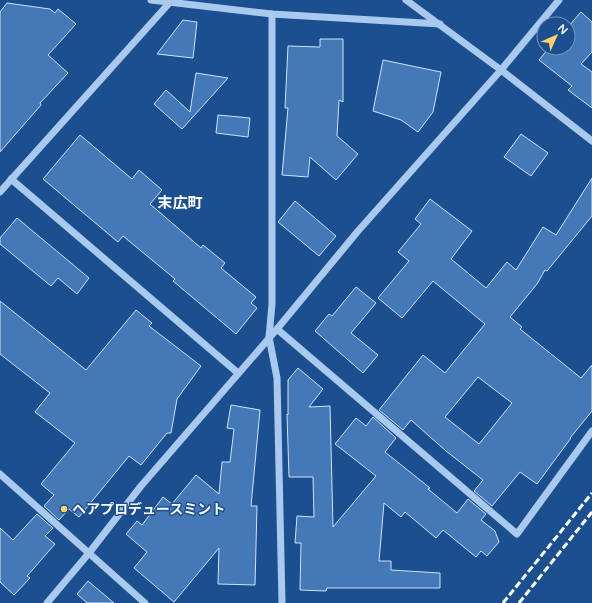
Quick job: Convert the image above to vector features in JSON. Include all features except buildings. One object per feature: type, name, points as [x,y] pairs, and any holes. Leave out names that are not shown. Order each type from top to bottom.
[{"type":"street","points":[[151,0],[171,1],[272,14],[440,24]]},
{"type":"street","points":[[406,0],[502,70],[592,141]]},
{"type":"street","points":[[47,603],[89,553],[141,486],[358,231],[502,70],[559,0]]},
{"type":"street","points":[[0,192],[171,1]]},
{"type":"street","points":[[272,14],[272,304],[269,337],[277,378],[282,603]]},
{"type":"street","points":[[11,179],[238,373]]},
{"type":"street","points":[[277,328],[518,534],[592,431]]},
{"type":"street","points":[[0,474],[145,603]]},
{"type":"railway","points":[[503,603],[592,493]]},
{"type":"railway","points":[[519,603],[592,512]]},
{"type":"place","name":"ヘアプロデュースミント","points":[[64,509]]},
{"type":"district","name":"末広町","points":[[180,203]]}]
